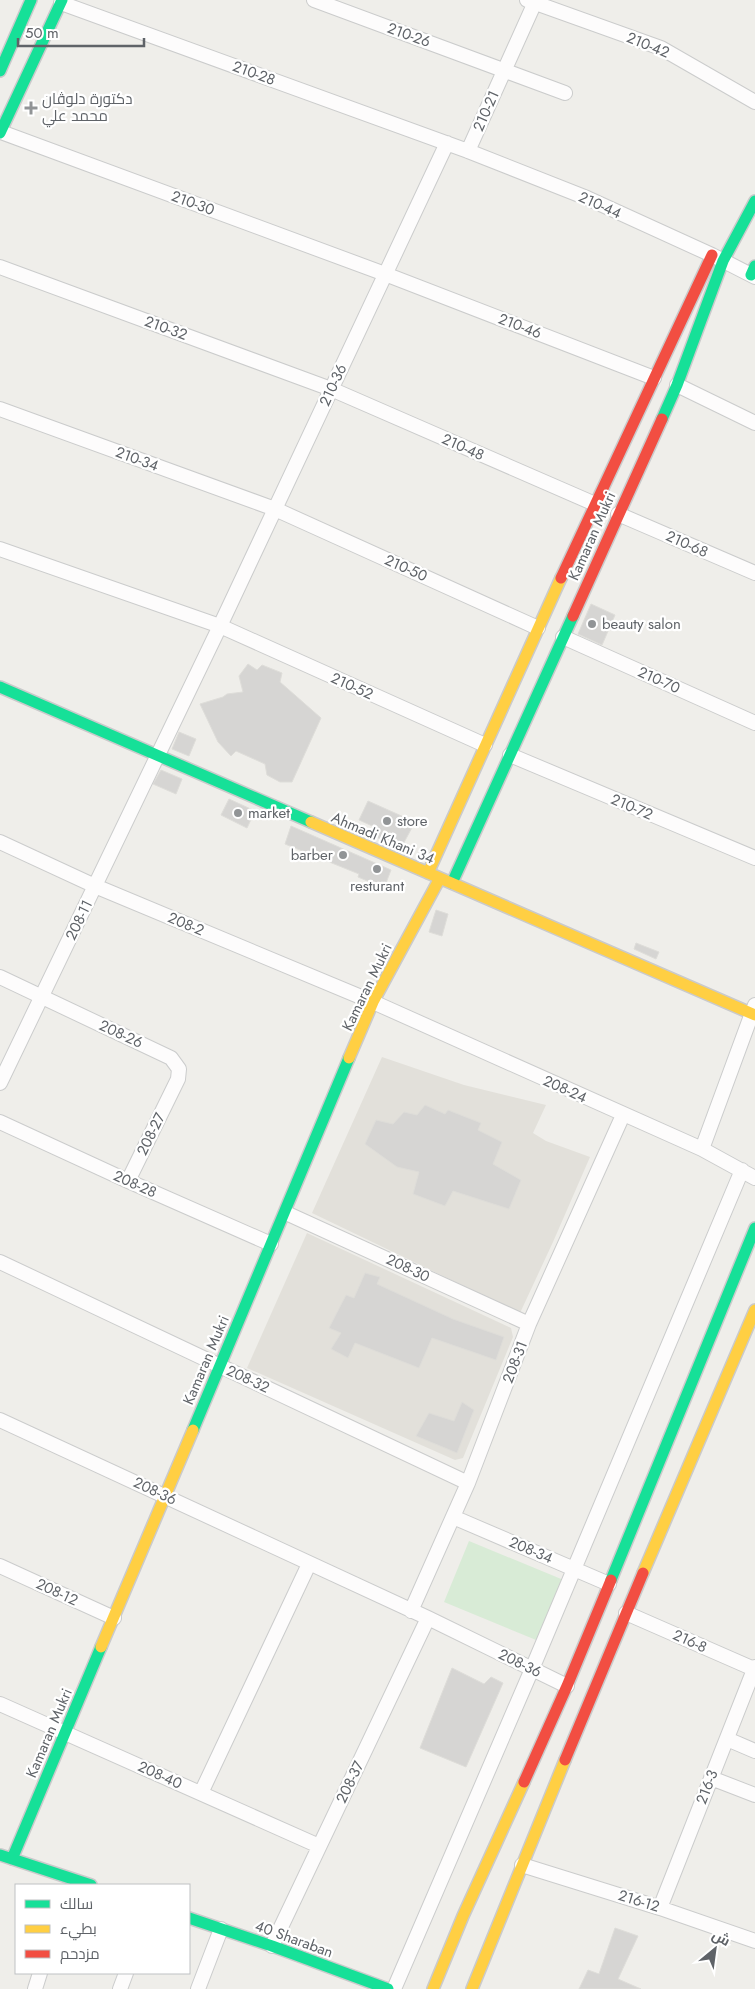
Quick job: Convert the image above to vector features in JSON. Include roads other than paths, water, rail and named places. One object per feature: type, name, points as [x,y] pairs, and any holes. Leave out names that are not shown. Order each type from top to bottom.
[{"type":"street","points":[[0,71],[31,0]]},
{"type":"street","name":"210-26","points":[[314,0],[504,70]]},
{"type":"street","points":[[0,132],[62,1]]},
{"type":"street","name":"210-28","points":[[62,1],[447,143]]},
{"type":"street","name":"210-21","points":[[468,151],[532,1]]},
{"type":"street","name":"210-42","points":[[532,1],[662,48],[755,102]]},
{"type":"street","points":[[504,70],[565,93]]},
{"type":"street","name":"210-30","points":[[0,132],[385,274]]},
{"type":"street","name":"210-44","points":[[447,143],[587,198],[754,273]]},
{"type":"street","name":"210-36","points":[[157,756],[447,143]]},
{"type":"street","name":"Kamaran Mukri","points":[[452,883],[563,637],[584,559],[596,504],[654,378],[718,258],[755,201]]},
{"type":"street","name":"Kamaran Mukri","points":[[428,873],[538,628],[584,559],[618,514],[678,385],[718,258]]},
{"type":"street","name":"210-32","points":[[0,267],[331,389]]},
{"type":"street","name":"210-46","points":[[385,274],[654,378]]},
{"type":"street","points":[[678,385],[755,423]]},
{"type":"street","name":"210-48","points":[[331,389],[596,504]]},
{"type":"street","name":"210-34","points":[[0,409],[275,509]]},
{"type":"street","name":"210-50","points":[[275,509],[538,628]]},
{"type":"street","name":"210-68","points":[[618,514],[755,574]]},
{"type":"street","points":[[0,549],[220,626]]},
{"type":"street","name":"210-52","points":[[220,626],[485,745]]},
{"type":"street","name":"210-70","points":[[563,637],[755,723]]},
{"type":"street","name":"Ahmadi Khani 34","points":[[0,687],[428,873],[754,1011]]},
{"type":"street","name":"210-72","points":[[510,755],[755,858]]},
{"type":"street","name":"208-11","points":[[0,1083],[157,756]]},
{"type":"street","name":"208-2","points":[[0,842],[95,886],[373,1002]]},
{"type":"street","name":"Kamaran Mukri","points":[[12,1859],[373,1002],[440,878]]},
{"type":"street","points":[[0,977],[42,996]]},
{"type":"street","name":"208-26","points":[[42,996],[171,1058],[180,1068],[174,1087]]},
{"type":"street","name":"208-24","points":[[373,1002],[702,1149],[755,1178]]},
{"type":"street","points":[[702,1149],[754,1011]]},
{"type":"street","name":"208-27","points":[[128,1181],[174,1087]]},
{"type":"street","name":"208-31","points":[[411,1611],[468,1483],[529,1324],[623,1115]]},
{"type":"street","name":"208-28","points":[[0,1122],[272,1244]]},
{"type":"street","points":[[394,1989],[532,1669],[742,1170]]},
{"type":"street","name":"208-30","points":[[286,1212],[529,1324]]},
{"type":"street","points":[[433,1989],[463,1916],[567,1686],[755,1228]]},
{"type":"street","name":"208-32","points":[[0,1262],[468,1483]]},
{"type":"street","points":[[472,1989],[626,1613],[755,1310]]},
{"type":"street","name":"208-36","points":[[0,1420],[428,1618],[567,1686]]},
{"type":"street","points":[[672,1430],[684,1439],[699,1441]]},
{"type":"street","points":[[654,1474],[669,1475],[682,1482]]},
{"type":"street","name":"208-34","points":[[453,1517],[609,1584]]},
{"type":"street","points":[[201,1793],[309,1564]]},
{"type":"street","name":"208-12","points":[[0,1566],[114,1618]]},
{"type":"street","name":"216-8","points":[[626,1613],[754,1668]]},
{"type":"street","name":"208-37","points":[[272,1946],[428,1618]]},
{"type":"street","name":"216-3","points":[[660,1908],[754,1668]]},
{"type":"street","name":"208-40","points":[[0,1704],[319,1846]]},
{"type":"street","points":[[726,1739],[755,1751]]},
{"type":"street","points":[[711,1778],[755,1795]]},
{"type":"street","points":[[0,1855],[72,1882]]},
{"type":"street","name":"216-12","points":[[522,1865],[660,1908],[755,1941]]},
{"type":"street","name":"40 Sharaban","points":[[190,1918],[272,1946],[388,1989]]},
{"type":"street","points":[[199,1989],[220,1929]]},
{"type":"street","points":[[35,1989],[40,1974]]},
{"type":"street","points":[[120,1989],[126,1974]]},
{"type":"place","name":"دكتورة دلوڤان محمد علي","points":[[31,108]]},
{"type":"place","name":"beauty salon","points":[[592,624]]},
{"type":"place","name":"market","points":[[238,813]]},
{"type":"place","name":"store","points":[[387,821]]},
{"type":"place","name":"barber","points":[[343,855]]},
{"type":"place","name":"resturant","points":[[377,869]]}]
